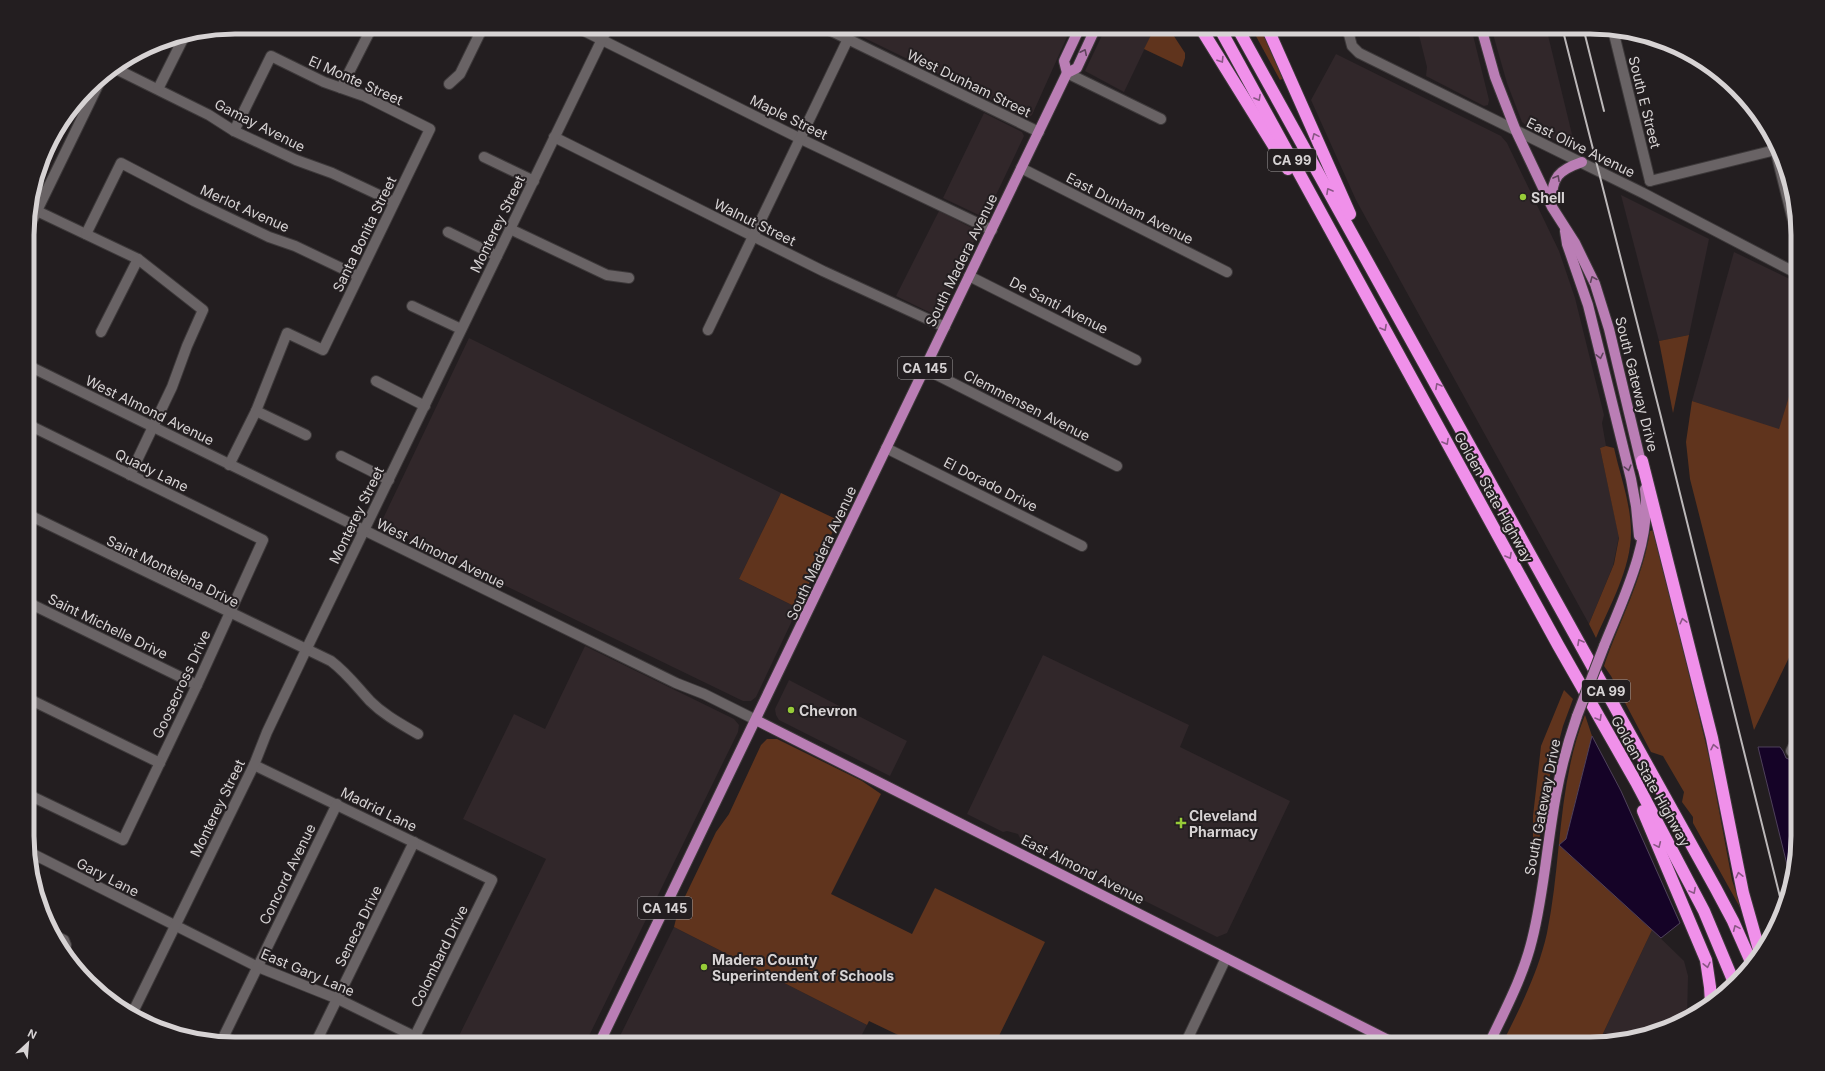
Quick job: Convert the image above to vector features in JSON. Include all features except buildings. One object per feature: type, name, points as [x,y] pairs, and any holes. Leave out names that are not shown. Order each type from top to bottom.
[{"type":"highway","points":[[1204,34],[1365,294]]},
{"type":"highway","name":"Golden State Highway","points":[[1224,34],[1558,645],[1636,782],[1704,911],[1732,978]]},
{"type":"highway","name":"Golden State Highway","points":[[1241,34],[1716,889],[1733,921],[1750,959]]},
{"type":"highway","points":[[1270,34],[1382,286]]},
{"type":"highway","points":[[1642,461],[1712,738],[1735,859],[1758,946]]},
{"type":"highway","points":[[1636,782],[1642,808],[1706,960],[1711,997]]},
{"type":"main road","name":"South Madera Avenue","points":[[1067,73],[1064,61],[1075,34]]},
{"type":"main road","name":"South Madera Avenue","points":[[602,1037],[1067,73],[1077,68],[1093,34]]},
{"type":"main road","name":"South Gateway Drive","points":[[1483,34],[1494,77],[1516,131],[1552,207],[1564,229],[1575,243],[1585,262],[1600,298],[1642,461],[1646,503],[1644,532],[1629,583],[1577,716],[1562,764],[1532,939],[1525,966],[1492,1037]]},
{"type":"main road","points":[[1552,207],[1552,189],[1560,173],[1568,167],[1582,162]]},
{"type":"main road","name":"South Gateway Drive","points":[[1564,229],[1567,244],[1578,271],[1588,304],[1636,506],[1639,531],[1638,554]]},
{"type":"main road","points":[[1618,430],[1633,426]]},
{"type":"main road","name":"East Almond Avenue","points":[[756,720],[1382,1037]]},
{"type":"street","points":[[341,88],[368,34]]},
{"type":"street","points":[[449,84],[460,74],[480,34]]},
{"type":"street","name":"Maple Street","points":[[591,34],[801,138],[992,230]]},
{"type":"street","name":"Monterey Street","points":[[134,1010],[254,764],[267,732],[306,650],[365,531],[604,34]]},
{"type":"street","name":"West Dunham Street","points":[[836,34],[1039,132]]},
{"type":"street","name":"East Olive Avenue","points":[[1349,34],[1352,46],[1359,53],[1582,162],[1791,270]]},
{"type":"street","name":"South E Street","points":[[1614,36],[1650,181]]},
{"type":"street","points":[[708,330],[848,40]]},
{"type":"street","points":[[158,89],[182,41]]},
{"type":"street","name":"El Monte Street","points":[[234,130],[271,56],[324,82],[364,96],[430,129]]},
{"type":"street","name":"Gamay Avenue","points":[[119,70],[209,115],[234,130],[296,160],[332,173],[394,202]]},
{"type":"street","points":[[1067,73],[1161,119]]},
{"type":"street","points":[[35,215],[85,102]]},
{"type":"street","name":"Santa Bonita Street","points":[[256,411],[287,333],[323,350],[430,129]]},
{"type":"street","name":"Walnut Street","points":[[554,137],[753,237],[945,327]]},
{"type":"street","points":[[1643,193],[1650,181],[1773,151]]},
{"type":"street","points":[[484,157],[534,181]]},
{"type":"street","name":"Merlot Avenue","points":[[86,234],[121,163],[268,237],[295,246],[358,276]]},
{"type":"street","name":"East Dunham Avenue","points":[[1021,168],[1227,272]]},
{"type":"street","points":[[37,211],[138,259],[204,310],[187,346],[172,387],[130,475]]},
{"type":"street","points":[[510,229],[607,275],[629,278]]},
{"type":"street","points":[[448,232],[497,256]]},
{"type":"street","points":[[101,332],[138,259]]},
{"type":"street","name":"De Santi Avenue","points":[[969,276],[1136,360]]},
{"type":"street","points":[[412,306],[462,329]]},
{"type":"street","name":"West Almond Avenue","points":[[34,368],[669,680],[704,694],[756,720]]},
{"type":"street","name":"Clemmensen Avenue","points":[[925,369],[1117,466]]},
{"type":"street","points":[[376,382],[425,406]]},
{"type":"street","points":[[229,465],[256,411],[306,435]]},
{"type":"street","name":"Quady Lane","points":[[34,427],[263,540]]},
{"type":"street","name":"El Dorado Drive","points":[[886,448],[1082,546]]},
{"type":"street","points":[[340,456],[389,480]]},
{"type":"street","name":"Saint Montelena Drive","points":[[34,517],[306,650],[341,669],[371,702],[385,714],[418,734]]},
{"type":"street","name":"Goosecross Drive","points":[[34,796],[123,840],[197,685],[263,540]]},
{"type":"street","name":"Saint Michelle Drive","points":[[34,605],[197,685]]},
{"type":"street","points":[[34,701],[160,763]]},
{"type":"street","name":"Madrid Lane","points":[[254,764],[492,880]]},
{"type":"street","name":"Concord Avenue","points":[[223,1037],[337,804]]},
{"type":"street","name":"Seneca Drive","points":[[319,1037],[414,842]]},
{"type":"street","name":"Gary Lane","points":[[35,855],[175,926]]},
{"type":"street","name":"Colombard Drive","points":[[414,1037],[492,880]]},
{"type":"street","name":"East Gary Lane","points":[[175,926],[258,967],[338,999],[408,1037]]},
{"type":"street","points":[[1188,1037],[1226,958]]},
{"type":"shaded area","points":[[856,34],[1066,34],[1067,37],[1032,115],[1028,118]]},
{"type":"shaded area","points":[[1103,34],[1152,34],[1124,92],[1085,71]]},
{"type":"shaded area","points":[[1152,34],[1173,34],[1185,53],[1182,67],[1144,49]]},
{"type":"shaded area","points":[[1255,34],[1266,34],[1284,78],[1280,80]]},
{"type":"shaded area","points":[[1419,34],[1473,34],[1489,100],[1488,105],[1484,106],[1426,76],[1427,67]]},
{"type":"shaded area","points":[[1493,34],[1548,34],[1576,151],[1528,127],[1522,122],[1507,83]]},
{"type":"shaded area","points":[[1336,54],[1501,136],[1507,143],[1559,251],[1575,298],[1604,415],[1602,423],[1606,446],[1600,448],[1619,536],[1613,566],[1589,624],[1356,200],[1311,100]]},
{"type":"shaded area","points":[[984,113],[1022,132],[1024,136],[986,216],[983,217],[943,198]]},
{"type":"shaded area","points":[[1621,195],[1709,239],[1689,335],[1659,341]]},
{"type":"shaded area","points":[[939,211],[974,229],[976,237],[940,311],[931,313],[896,296]]},
{"type":"shaded area","points":[[1734,252],[1791,280],[1791,390],[1779,430],[1692,401]]},
{"type":"shaded area","points":[[1689,335],[1673,413],[1659,341]]},
{"type":"shaded area","points":[[469,338],[781,493],[739,579],[798,608],[756,697],[751,701],[743,701],[380,525]]},
{"type":"shaded area","points":[[1791,390],[1791,653],[1754,730],[1690,479],[1686,442],[1692,401],[1779,429]]},
{"type":"shaded area","points":[[1606,446],[1614,448],[1627,500],[1631,521],[1631,532],[1628,560],[1624,573],[1596,638],[1589,624],[1614,564],[1619,538],[1600,448]]},
{"type":"shaded area","points":[[781,493],[838,520],[798,608],[739,579]]},
{"type":"shaded area","points":[[1654,530],[1709,757],[1732,880],[1742,911],[1693,823],[1693,817],[1682,802],[1684,792],[1663,756],[1651,752],[1611,676],[1604,666],[1642,566],[1650,531]]},
{"type":"shaded area","points":[[585,646],[734,719],[739,725],[738,732],[588,1037],[458,1037],[546,859],[463,819],[514,714],[545,729]]},
{"type":"shaded area","points":[[1043,655],[1189,725],[1180,747],[1290,801],[1227,933],[1217,937],[1119,888],[1099,881],[1060,861],[1051,854],[1020,838],[1018,834],[1007,831],[1003,832],[967,814]]},
{"type":"shaded area","points":[[789,680],[907,741],[890,776],[779,720],[775,709]]},
{"type":"shaded area","points":[[1564,690],[1573,699],[1563,726],[1549,779],[1533,878],[1533,816],[1541,746]]},
{"type":"shaded area","points":[[1585,715],[1592,736],[1566,839],[1559,845],[1652,930],[1601,1037],[1506,1037],[1534,976],[1547,933],[1552,906],[1561,823],[1569,768]]},
{"type":"shaded area","points":[[1592,736],[1621,791],[1680,923],[1661,938],[1559,845],[1566,839]]},
{"type":"shaded area","points":[[767,739],[777,739],[862,781],[881,794],[831,894],[912,934],[935,888],[1045,942],[998,1037],[902,1037],[869,1021],[867,1025],[674,927],[678,911],[716,832],[729,814],[761,745]]},
{"type":"shaded area","points":[[1758,747],[1780,747],[1786,758],[1791,760],[1791,850],[1788,869]]},
{"type":"shaded area","name":"Madera County Superintendent of Schools","points":[[674,927],[867,1025],[861,1037],[619,1037]]},
{"type":"shaded area","points":[[1652,930],[1684,961],[1688,976],[1687,1012],[1667,1022],[1642,1030],[1601,1037]]},
{"type":"railway","points":[[1564,34],[1660,413],[1781,899]]},
{"type":"railway","points":[[1585,34],[1604,111]]},
{"type":"place","name":"Shell","points":[[1523,197]]},
{"type":"place","name":"Chevron","points":[[791,710]]},
{"type":"place","name":"Cleveland Pharmacy","points":[[1181,823]]},
{"type":"place","name":"Madera County Superintendent of Schools","points":[[704,967]]}]
